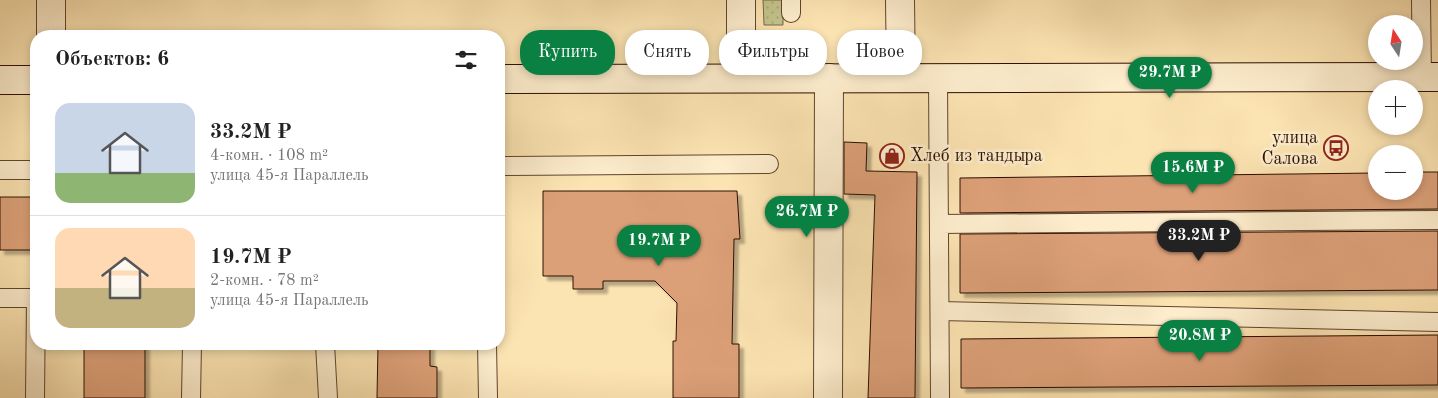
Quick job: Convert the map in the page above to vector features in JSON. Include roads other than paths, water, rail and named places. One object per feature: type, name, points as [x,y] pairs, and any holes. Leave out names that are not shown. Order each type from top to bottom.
[{"type":"main road","points":[[51,0],[51,30]]},
{"type":"main road","points":[[741,0],[741,77]]},
{"type":"main road","points":[[900,0],[901,78]]},
{"type":"main road","points":[[505,79],[1430,77]]},
{"type":"main road","points":[[828,398],[829,78]]},
{"type":"main road","points":[[0,80],[30,80]]},
{"type":"lane","points":[[1421,0],[1430,77]]},
{"type":"lane","points":[[938,78],[940,398]]},
{"type":"lane","points":[[505,166],[769,164]]},
{"type":"lane","points":[[0,170],[30,170]]},
{"type":"lane","points":[[939,224],[1438,220]]},
{"type":"lane","points":[[0,298],[30,298]]},
{"type":"lane","points":[[940,311],[1438,322]]},
{"type":"lane","points":[[35,350],[35,398]]},
{"type":"lane","points":[[191,398],[192,350]]},
{"type":"lane","points":[[325,350],[328,398]]},
{"type":"lane","points":[[487,350],[488,398]]},
{"type":"place","name":"улица Салова","points":[[1336,148]]},
{"type":"place","name":"Хлеб из тандыра","points":[[892,156]]}]
